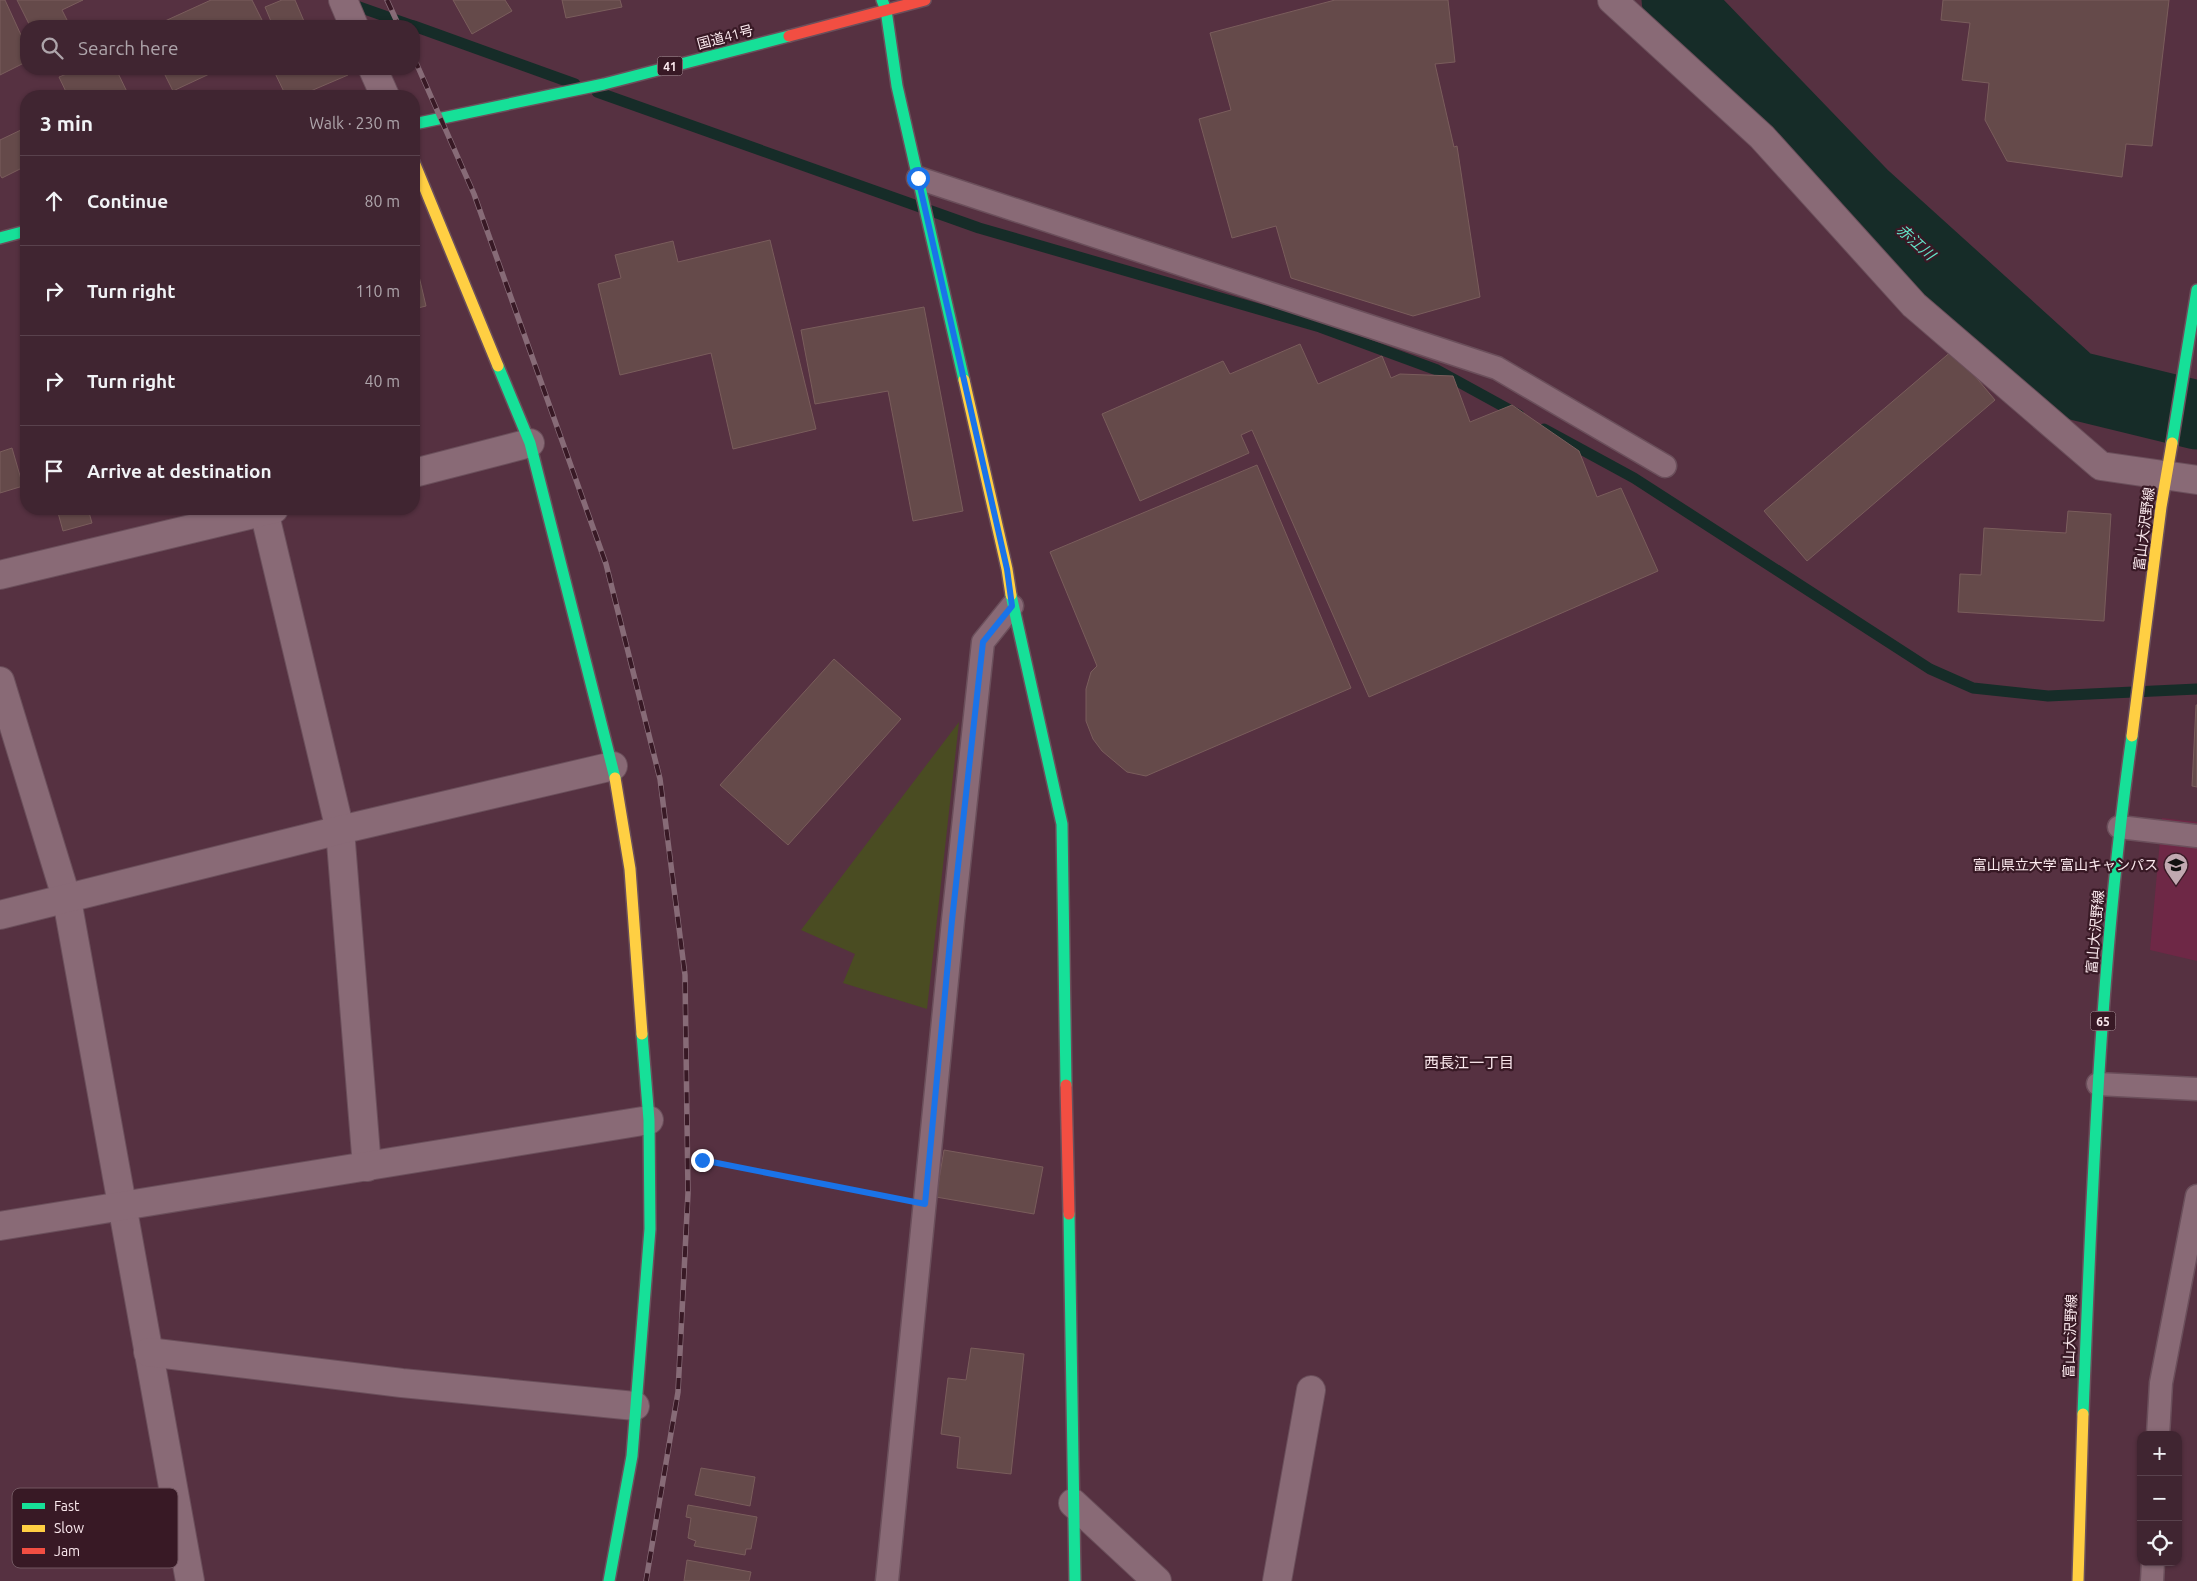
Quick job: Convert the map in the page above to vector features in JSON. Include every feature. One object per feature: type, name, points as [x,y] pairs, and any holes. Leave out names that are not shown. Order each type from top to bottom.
[{"type":"main road","name":"国道41号","points":[[420,123],[604,84],[884,5],[925,0]]},
{"type":"main road","points":[[884,5],[897,86],[1007,569],[1012,606],[1062,824],[1075,1581]]},
{"type":"main road","points":[[420,177],[530,443],[613,766],[630,869],[649,1120],[650,1229],[632,1456],[609,1581]]},
{"type":"main road","points":[[0,238],[20,233]]},
{"type":"main road","name":"富山大沢野線","points":[[2078,1581],[2093,1155],[2119,828],[2167,470],[2197,290]]},
{"type":"street","points":[[343,0],[351,20]]},
{"type":"street","points":[[1612,0],[1762,137],[1914,305],[2100,466],[2167,470],[2197,480]]},
{"type":"street","points":[[376,75],[383,90]]},
{"type":"street","points":[[420,471],[530,443]]},
{"type":"street","points":[[0,575],[248,515]]},
{"type":"street","points":[[270,515],[340,830],[368,1167]]},
{"type":"street","points":[[0,681],[67,900],[173,1488]]},
{"type":"street","points":[[0,915],[67,900],[340,830],[613,766]]},
{"type":"street","points":[[0,1226],[649,1120]]},
{"type":"street","points":[[148,1352],[402,1382],[635,1406]]},
{"type":"street","points":[[1277,1581],[1311,1390]]},
{"type":"street","points":[[1073,1503],[1157,1581]]},
{"type":"street","points":[[178,1516],[190,1581]]},
{"type":"lane","points":[[918,178],[1496,368],[1665,466]]},
{"type":"lane","points":[[887,1581],[952,920],[983,642],[1012,606]]},
{"type":"lane","points":[[2119,828],[2197,836]]},
{"type":"lane","points":[[2098,1084],[2197,1089]]},
{"type":"lane","points":[[2158,1431],[2160,1383],[2197,1196]]},
{"type":"lane","points":[[2152,1581],[2153,1566]]},
{"type":"path","points":[[702,1160],[925,1204]]},
{"type":"shaded area","name":"富山県立大学 富山キャンパス","points":[[2162,818],[2197,822],[2197,961],[2150,950]]},
{"type":"green space","points":[[959,722],[927,1009],[843,983],[855,954],[801,930]]},
{"type":"building","points":[[0,0],[5,0],[20,33],[20,65],[0,75]]},
{"type":"building","points":[[17,0],[83,0],[62,10],[67,20],[27,20]]},
{"type":"building","points":[[211,0],[252,0],[262,20],[167,20]]},
{"type":"building","points":[[282,0],[295,0],[303,20],[270,20],[265,7]]},
{"type":"building","points":[[453,0],[505,0],[512,11],[472,34]]},
{"type":"building","points":[[562,0],[620,0],[622,7],[566,18]]},
{"type":"building","points":[[1335,0],[1448,0],[1455,62],[1435,64],[1454,147],[1457,146],[1480,297],[1413,316],[1291,278],[1276,226],[1232,238],[1199,119],[1231,110],[1210,33]]},
{"type":"building","points":[[1943,0],[2169,0],[2152,146],[2126,144],[2122,177],[2007,161],[1985,120],[1989,83],[1962,80],[1970,23],[1941,20]]},
{"type":"building","points":[[64,75],[119,75],[126,90],[65,90],[59,77]]},
{"type":"building","points":[[165,75],[207,75],[175,90],[172,90]]},
{"type":"building","points":[[276,75],[348,75],[313,90],[283,90]]},
{"type":"building","points":[[20,130],[20,169],[2,178],[0,175],[0,140]]},
{"type":"building","points":[[770,240],[816,429],[733,449],[711,353],[620,375],[598,284],[621,278],[615,255],[673,241],[678,262]]},
{"type":"building","points":[[420,280],[426,306],[420,308]]},
{"type":"building","points":[[924,307],[963,511],[913,521],[888,391],[815,404],[801,330]]},
{"type":"building","points":[[1300,344],[1318,384],[1382,356],[1391,378],[1400,374],[1453,376],[1470,422],[1512,405],[1579,451],[1597,497],[1621,488],[1658,571],[1369,697],[1252,430],[1241,435],[1249,453],[1140,501],[1102,414],[1223,361],[1230,374]]},
{"type":"building","points":[[1953,350],[1995,400],[1807,561],[1764,511]]},
{"type":"building","points":[[12,448],[20,476],[20,487],[0,493],[0,452]]},
{"type":"building","points":[[1257,465],[1351,688],[1146,776],[1127,772],[1102,751],[1093,739],[1086,721],[1086,689],[1091,672],[1097,666],[1050,552]]},
{"type":"building","points":[[2068,511],[2111,514],[2104,621],[1958,612],[1960,574],[1981,575],[1984,528],[2066,533]]},
{"type":"building","points":[[59,515],[90,515],[92,523],[63,531]]},
{"type":"building","points":[[834,659],[901,719],[788,845],[720,785]]},
{"type":"building","points":[[2197,705],[2197,787],[2192,786]]},
{"type":"building","points":[[944,1150],[1043,1167],[1034,1214],[936,1197]]},
{"type":"building","points":[[971,1348],[1024,1354],[1011,1474],[957,1468],[960,1437],[941,1434],[948,1378],[966,1380]]},
{"type":"building","points":[[701,1468],[755,1477],[750,1506],[695,1495]]},
{"type":"building","points":[[688,1505],[757,1517],[751,1549],[746,1549],[745,1555],[694,1546],[696,1541],[688,1538],[691,1518],[686,1517]]},
{"type":"building","points":[[687,1560],[751,1572],[749,1581],[684,1581]]},
{"type":"waterway","name":"赤江川","points":[[1676,0],[1863,194],[2074,385],[2197,415]]},
{"type":"waterway","points":[[348,3],[396,20]]},
{"type":"waterway","points":[[420,28],[575,84]]},
{"type":"waterway","points":[[597,92],[979,228],[1320,327],[1437,370],[1519,415]]},
{"type":"waterway","points":[[1544,429],[1634,478],[1930,669],[1973,688],[2048,696],[2197,689]]},
{"type":"railway","points":[[387,0],[396,20]]},
{"type":"railway","points":[[420,72],[474,194],[606,564],[660,779],[685,975],[688,1193],[678,1392],[646,1581]]},
{"type":"traffic: fast","points":[[882,0],[886,10],[897,86],[964,380]]},
{"type":"traffic: fast","points":[[420,123],[604,84],[789,36]]},
{"type":"traffic: fast","points":[[0,238],[20,233]]},
{"type":"traffic: fast","points":[[2172,443],[2197,290]]},
{"type":"traffic: fast","points":[[498,366],[530,443],[615,778]]},
{"type":"traffic: fast","points":[[1011,595],[1062,824],[1066,1085]]},
{"type":"traffic: fast","points":[[2083,1414],[2094,1159],[2105,990],[2121,820],[2132,736]]},
{"type":"traffic: fast","points":[[609,1581],[632,1456],[650,1229],[649,1120],[642,1034]]},
{"type":"traffic: fast","points":[[1069,1214],[1075,1581]]},
{"type":"traffic: slow","points":[[420,177],[498,366]]},
{"type":"traffic: slow","points":[[964,380],[1007,569],[1011,595]]},
{"type":"traffic: slow","points":[[2132,736],[2161,507],[2172,443]]},
{"type":"traffic: slow","points":[[615,778],[630,869],[642,1034]]},
{"type":"traffic: slow","points":[[2078,1581],[2083,1414]]},
{"type":"traffic: jam","points":[[789,36],[925,0]]},
{"type":"traffic: jam","points":[[1066,1085],[1069,1214]]},
{"type":"place","name":"富山県立大学 富山キャンパス","points":[[2176,886]]},
{"type":"district","name":"西長江一丁目","points":[[1469,1062]]},
{"type":"route","points":[[702,1160],[925,1204],[952,920],[966,812],[983,642],[1012,606],[1007,569],[918,178]]}]
